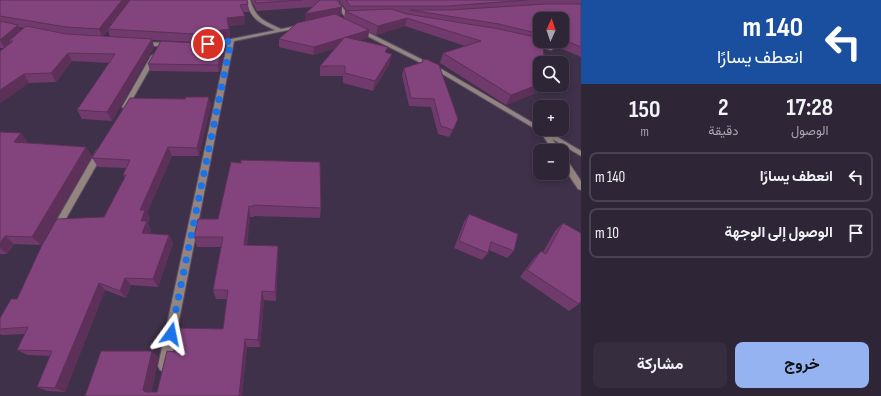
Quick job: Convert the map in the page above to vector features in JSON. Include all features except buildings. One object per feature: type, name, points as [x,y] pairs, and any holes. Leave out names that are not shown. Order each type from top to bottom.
[{"type":"street","points":[[248,0],[251,12],[254,16],[279,30]]},
{"type":"street","points":[[335,0],[345,17],[354,16]]},
{"type":"street","points":[[211,44],[308,24]]},
{"type":"street","points":[[350,25],[441,72],[533,125]]},
{"type":"street","points":[[162,373],[231,41]]},
{"type":"street","points":[[139,44],[175,45]]},
{"type":"street","points":[[121,114],[160,45]]},
{"type":"street","points":[[551,136],[581,154]]},
{"type":"street","points":[[51,238],[106,141]]},
{"type":"street","points":[[569,169],[581,187]]},
{"type":"route","points":[[171,334],[231,41],[208,44]]}]
